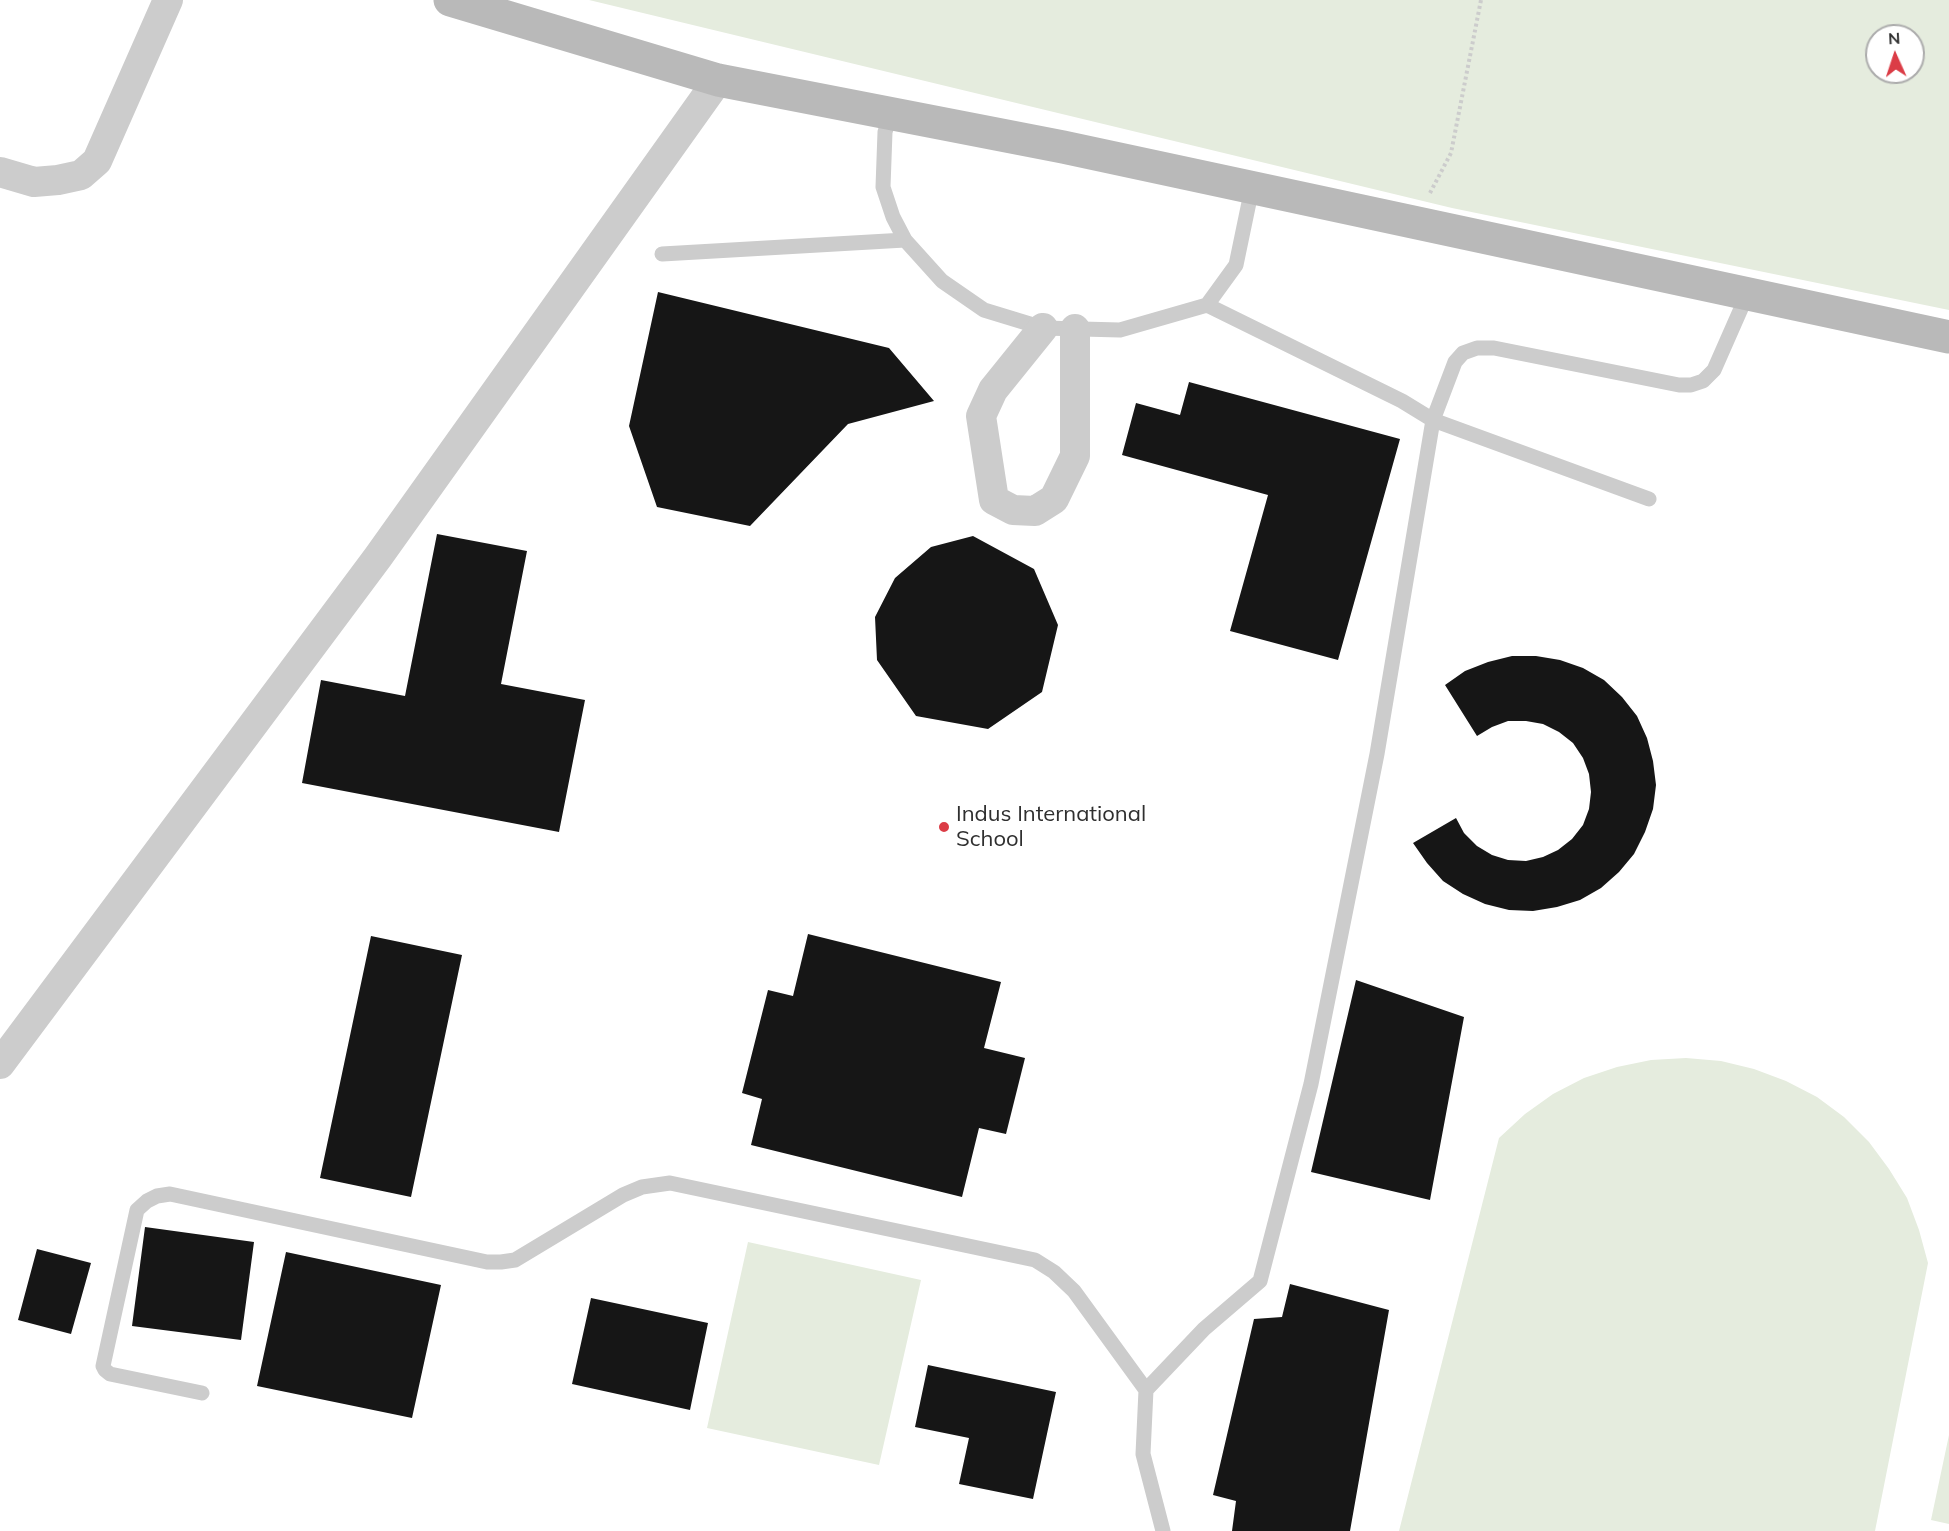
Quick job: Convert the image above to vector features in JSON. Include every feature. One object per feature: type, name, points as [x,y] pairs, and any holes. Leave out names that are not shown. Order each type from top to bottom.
[{"type":"street","points":[[0,172],[34,182],[58,180],[81,175],[97,161],[168,0]]},
{"type":"street","points":[[450,0],[718,80],[1063,147],[1949,337]]},
{"type":"street","points":[[0,1064],[378,557],[718,80]]},
{"type":"street","points":[[1043,328],[993,390],[981,416],[994,500],[1013,510],[1035,511],[1054,499],[1075,456],[1075,330]]},
{"type":"lane","points":[[891,113],[885,132],[883,187],[905,240],[942,281],[984,310],[1043,328],[1120,330],[1207,305],[1236,265],[1252,188]]},
{"type":"lane","points":[[662,254],[905,240]]},
{"type":"lane","points":[[1146,1390],[1204,1329],[1260,1281],[1311,1084],[1377,754],[1433,420],[1455,362],[1463,353],[1477,348],[1494,348],[1679,385],[1691,385],[1703,381],[1714,370],[1747,295]]},
{"type":"lane","points":[[1207,305],[1402,401],[1433,420],[1649,499]]},
{"type":"lane","points":[[202,1393],[110,1374],[105,1371],[103,1365],[137,1210],[157,1196],[170,1194],[487,1262],[501,1262],[515,1260],[623,1195],[642,1187],[663,1184],[1035,1260],[1054,1272],[1074,1292],[1146,1390],[1143,1454],[1163,1531]]},
{"type":"path","points":[[1414,223],[1452,153],[1481,0]]},
{"type":"shaded area","points":[[589,0],[1949,0],[1949,310],[1452,208]]},
{"type":"shaded area","points":[[1686,1058],[1721,1061],[1754,1069],[1786,1081],[1817,1097],[1844,1117],[1869,1142],[1907,1198],[1928,1263],[1875,1531],[1399,1531],[1499,1138],[1525,1114],[1553,1094],[1584,1078],[1617,1067],[1651,1060]]},
{"type":"shaded area","points":[[748,1242],[921,1280],[879,1465],[707,1428]]},
{"type":"shaded area","points":[[1949,1435],[1949,1524],[1931,1520]]},
{"type":"building","points":[[658,292],[889,348],[934,401],[848,424],[750,526],[657,507],[629,426]]},
{"type":"building","points":[[1189,382],[1400,439],[1338,660],[1230,631],[1268,495],[1122,455],[1136,403],[1180,415]]},
{"type":"building","points":[[437,534],[527,551],[501,684],[585,700],[559,832],[302,783],[321,680],[405,696]]},
{"type":"building","points":[[973,536],[1034,569],[1058,625],[1042,692],[988,729],[916,716],[877,660],[875,617],[895,578],[931,547]]},
{"type":"building","points":[[1512,656],[1536,656],[1560,660],[1583,668],[1604,680],[1637,716],[1647,738],[1656,785],[1653,809],[1645,832],[1634,854],[1619,872],[1601,888],[1580,900],[1533,911],[1509,910],[1485,904],[1463,894],[1443,881],[1413,843],[1456,818],[1464,833],[1477,846],[1492,855],[1508,860],[1526,861],[1558,850],[1572,839],[1583,825],[1589,809],[1591,792],[1589,774],[1583,758],[1573,743],[1559,732],[1543,724],[1526,721],[1508,721],[1477,736],[1445,685],[1465,671]]},
{"type":"building","points":[[808,934],[1001,982],[984,1048],[1025,1058],[1006,1134],[979,1128],[962,1197],[751,1145],[762,1099],[742,1093],[768,990],[793,996]]},
{"type":"building","points":[[371,936],[462,955],[411,1197],[320,1178]]},
{"type":"building","points":[[1356,980],[1464,1017],[1430,1200],[1311,1172]]},
{"type":"building","points":[[145,1227],[254,1242],[241,1340],[132,1326]]},
{"type":"building","points":[[37,1249],[91,1263],[71,1334],[18,1320]]},
{"type":"building","points":[[286,1252],[441,1285],[412,1418],[257,1386]]},
{"type":"building","points":[[1290,1284],[1389,1310],[1350,1531],[1232,1531],[1236,1501],[1213,1495],[1254,1319],[1282,1317]]},
{"type":"building","points":[[591,1298],[708,1323],[690,1410],[572,1384]]},
{"type":"building","points":[[928,1365],[1056,1392],[1033,1499],[959,1484],[969,1438],[915,1427]]},
{"type":"place","name":"Indus International School","points":[[944,827]]}]
